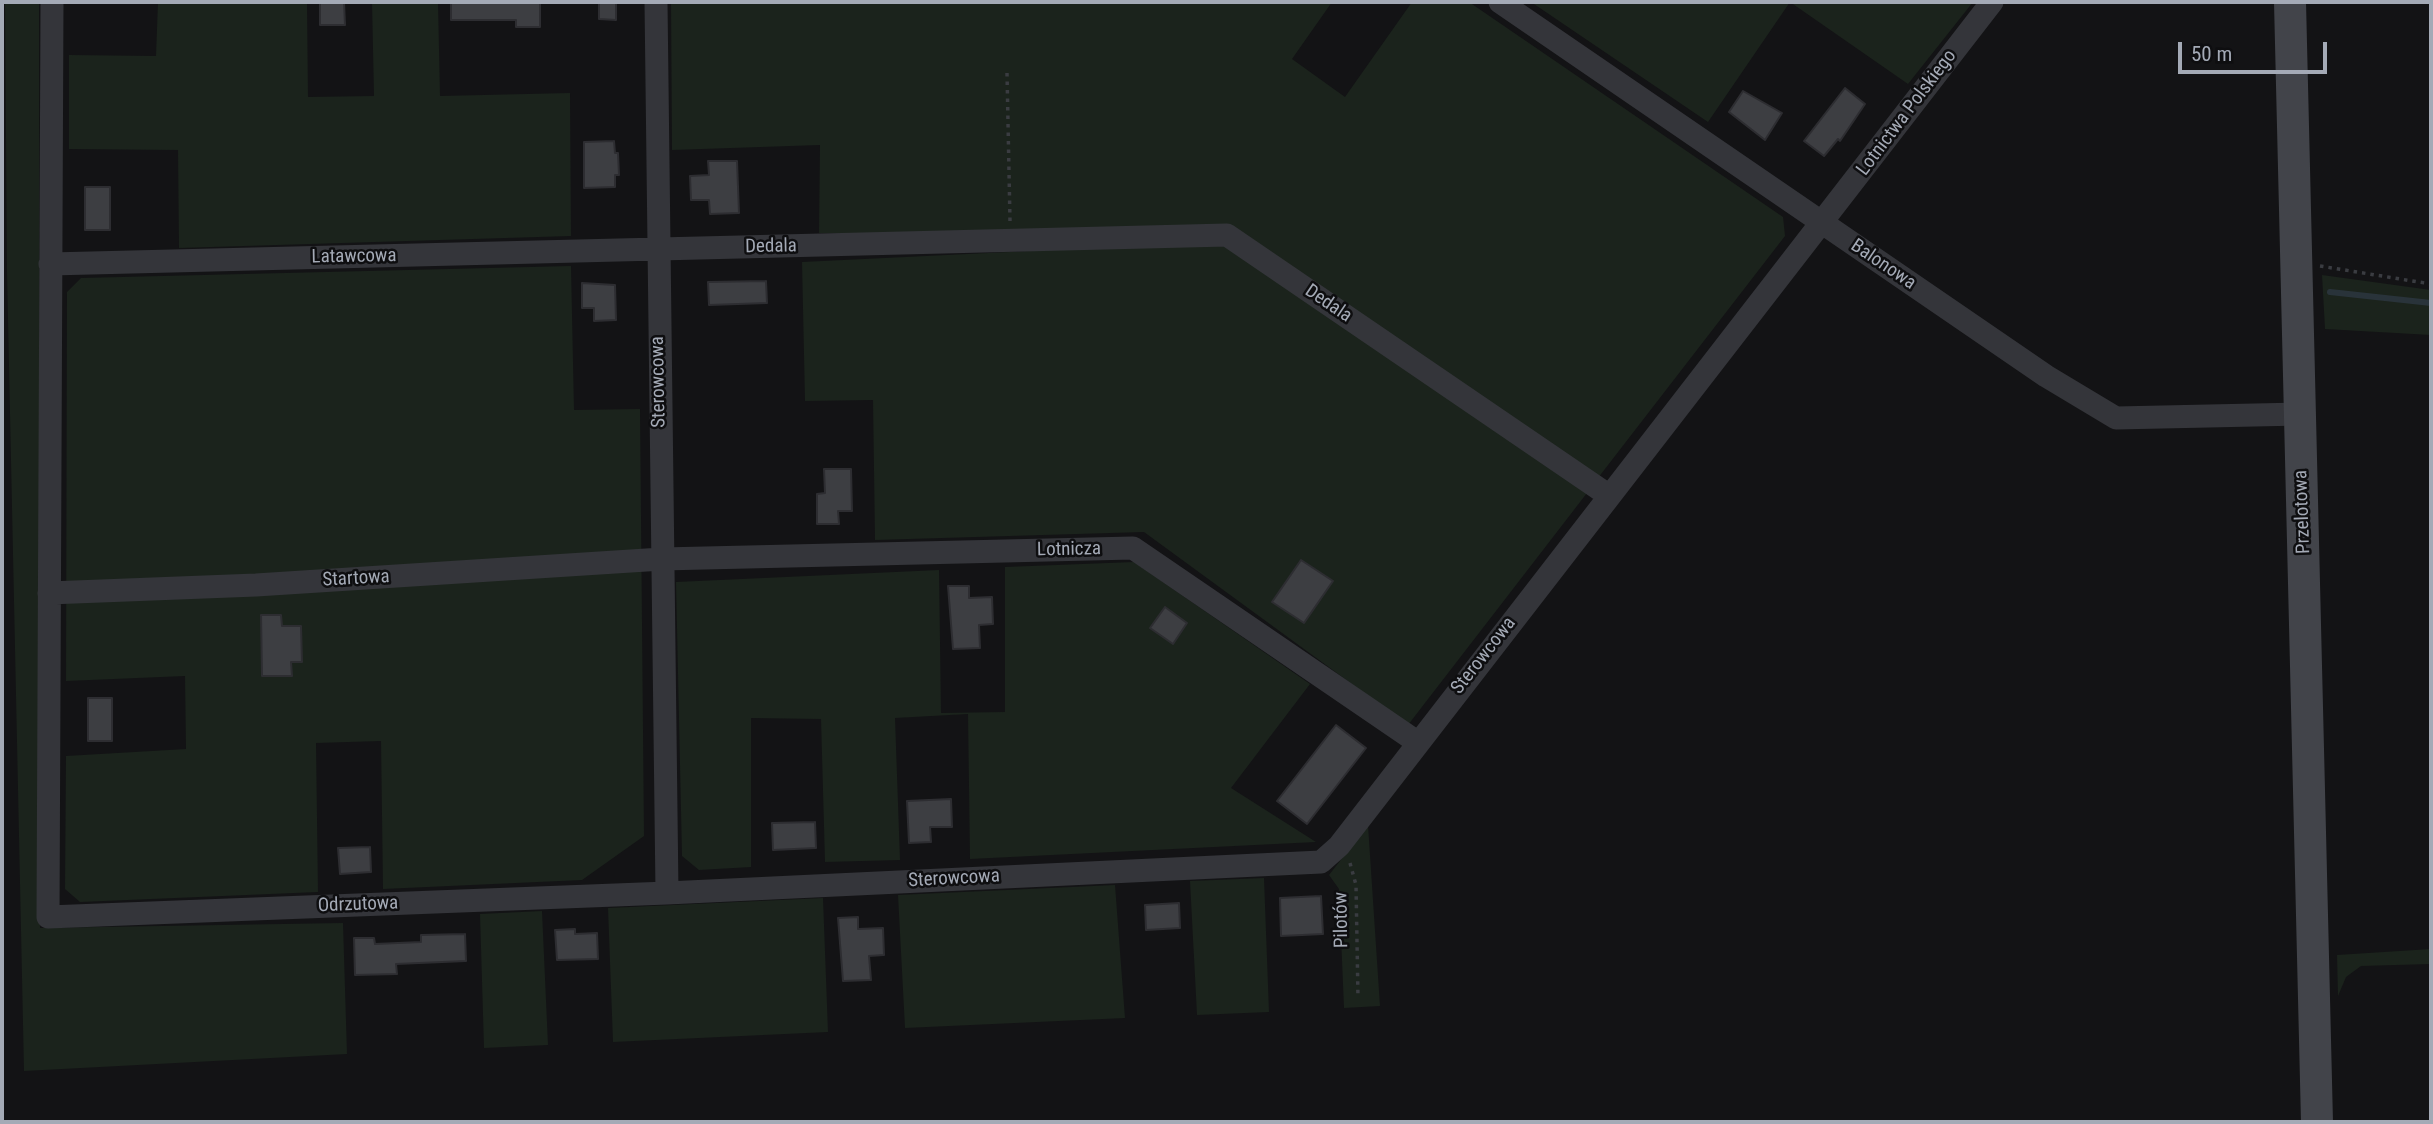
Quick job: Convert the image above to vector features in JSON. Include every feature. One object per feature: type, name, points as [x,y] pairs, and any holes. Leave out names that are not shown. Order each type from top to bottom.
[{"type":"street","points":[[49,593],[52,2]]},
{"type":"street","name":"Sterowcowa","points":[[656,2],[667,893],[1321,862],[1339,846],[1608,495],[1822,224]]},
{"type":"street","name":"Balonowa","points":[[1500,2],[2046,376],[2116,418],[2301,414]]},
{"type":"street","name":"Lotnictwa Polskiego","points":[[1822,224],[1992,2]]},
{"type":"street","name":"Przelotowa","points":[[2290,2],[2317,1122]]},
{"type":"street","name":"Dedala","points":[[657,250],[1227,235],[1608,495]]},
{"type":"street","name":"Latawcowa","points":[[50,264],[657,250]]},
{"type":"street","name":"Lotnicza","points":[[662,559],[1133,548],[1417,742]]},
{"type":"street","name":"Startowa","points":[[49,593],[270,584],[662,559]]},
{"type":"street","name":"Odrzutowa","points":[[49,593],[48,917],[667,893]]},
{"type":"path","points":[[1007,73],[1011,240]]},
{"type":"path","points":[[2297,264],[2431,284]]},
{"type":"path","name":"Pilotów","points":[[1339,846],[1353,868],[1356,885],[1358,998]]},
{"type":"shaded area","points":[[5,2],[39,2],[40,928],[343,923],[347,1054],[24,1071],[7,272]]},
{"type":"shaded area","points":[[158,2],[307,2],[308,97],[374,96],[372,2],[438,2],[440,96],[570,93],[571,236],[179,248],[178,150],[69,149],[69,55],[156,56]]},
{"type":"shaded area","points":[[671,2],[1332,2],[1292,59],[1345,97],[1412,2],[1469,2],[1783,217],[1785,236],[1598,478],[1227,226],[947,234],[819,233],[820,145],[672,150]]},
{"type":"shaded area","points":[[1531,2],[1790,2],[1708,122]]},
{"type":"shaded area","points":[[1790,2],[1973,2],[1908,84]]},
{"type":"shaded area","points":[[1216,242],[1234,247],[1587,493],[1408,725],[1144,532],[875,540],[873,400],[805,401],[802,262]]},
{"type":"shaded area","points":[[571,266],[574,410],[640,409],[644,836],[582,880],[383,889],[381,741],[316,743],[318,892],[80,902],[65,889],[66,756],[186,749],[185,676],[66,681],[67,292],[81,278]]},
{"type":"shaded area","points":[[2322,275],[2431,290],[2431,335],[2325,329]]},
{"type":"shaded area","points":[[1134,562],[1310,684],[1231,788],[1316,842],[970,859],[968,714],[895,718],[900,860],[825,862],[821,719],[751,718],[751,867],[699,870],[682,856],[676,582],[939,570],[941,713],[1005,712],[1005,567]]},
{"type":"shaded area","points":[[1368,825],[1380,1006],[1344,1008],[1339,889],[1329,875]]},
{"type":"shaded area","points":[[1264,878],[1269,1012],[1197,1015],[1190,881]]},
{"type":"shaded area","points":[[1115,885],[1125,1018],[905,1028],[898,895]]},
{"type":"shaded area","points":[[823,898],[828,1032],[613,1042],[608,908]]},
{"type":"shaded area","points":[[542,911],[548,1045],[484,1048],[480,914]]},
{"type":"shaded area","points":[[2431,949],[2431,964],[2361,966],[2346,977],[2338,996],[2337,955]]},
{"type":"building","points":[[320,2],[344,2],[345,25],[320,25]]},
{"type":"building","points":[[451,2],[540,2],[540,27],[516,27],[516,20],[451,20]]},
{"type":"building","points":[[599,2],[616,2],[616,20],[599,19]]},
{"type":"building","points":[[1845,88],[1865,104],[1840,141],[1838,139],[1824,156],[1804,141]]},
{"type":"building","points":[[1743,91],[1782,113],[1765,140],[1729,112]]},
{"type":"building","points":[[614,141],[615,153],[618,153],[619,175],[615,175],[615,187],[584,188],[584,142]]},
{"type":"building","points":[[708,161],[737,161],[739,213],[710,214],[709,200],[691,200],[690,176],[709,175]]},
{"type":"building","points":[[85,187],[110,187],[110,230],[85,230]]},
{"type":"building","points":[[766,281],[767,303],[709,305],[708,282]]},
{"type":"building","points":[[582,283],[615,285],[616,320],[594,321],[594,308],[582,308]]},
{"type":"building","points":[[824,469],[851,469],[852,511],[838,511],[839,524],[817,524],[817,494],[825,493]]},
{"type":"building","points":[[1301,560],[1333,581],[1304,623],[1272,602]]},
{"type":"building","points":[[948,586],[969,586],[969,598],[992,597],[993,624],[979,625],[980,648],[953,649]]},
{"type":"building","points":[[1165,607],[1187,623],[1173,644],[1150,628]]},
{"type":"building","points":[[261,615],[281,615],[282,626],[301,626],[302,662],[291,662],[292,676],[262,676]]},
{"type":"building","points":[[88,698],[112,698],[112,741],[88,741]]},
{"type":"building","points":[[1336,725],[1366,748],[1307,824],[1277,801]]},
{"type":"building","points":[[951,799],[952,827],[930,827],[931,842],[909,843],[907,801]]},
{"type":"building","points":[[815,822],[816,848],[773,850],[772,823]]},
{"type":"building","points":[[370,847],[371,872],[340,874],[338,848]]},
{"type":"building","points":[[1321,896],[1323,934],[1281,936],[1280,898]]},
{"type":"building","points":[[1179,903],[1180,928],[1146,930],[1145,905]]},
{"type":"building","points":[[858,917],[858,929],[883,928],[884,955],[869,956],[871,980],[843,981],[838,918]]},
{"type":"building","points":[[575,929],[575,934],[597,933],[598,959],[557,960],[555,930]]},
{"type":"building","points":[[465,934],[466,961],[396,964],[397,974],[355,975],[354,938],[374,938],[375,944],[421,942],[421,935]]},
{"type":"waterway","points":[[2330,292],[2431,303]]}]
